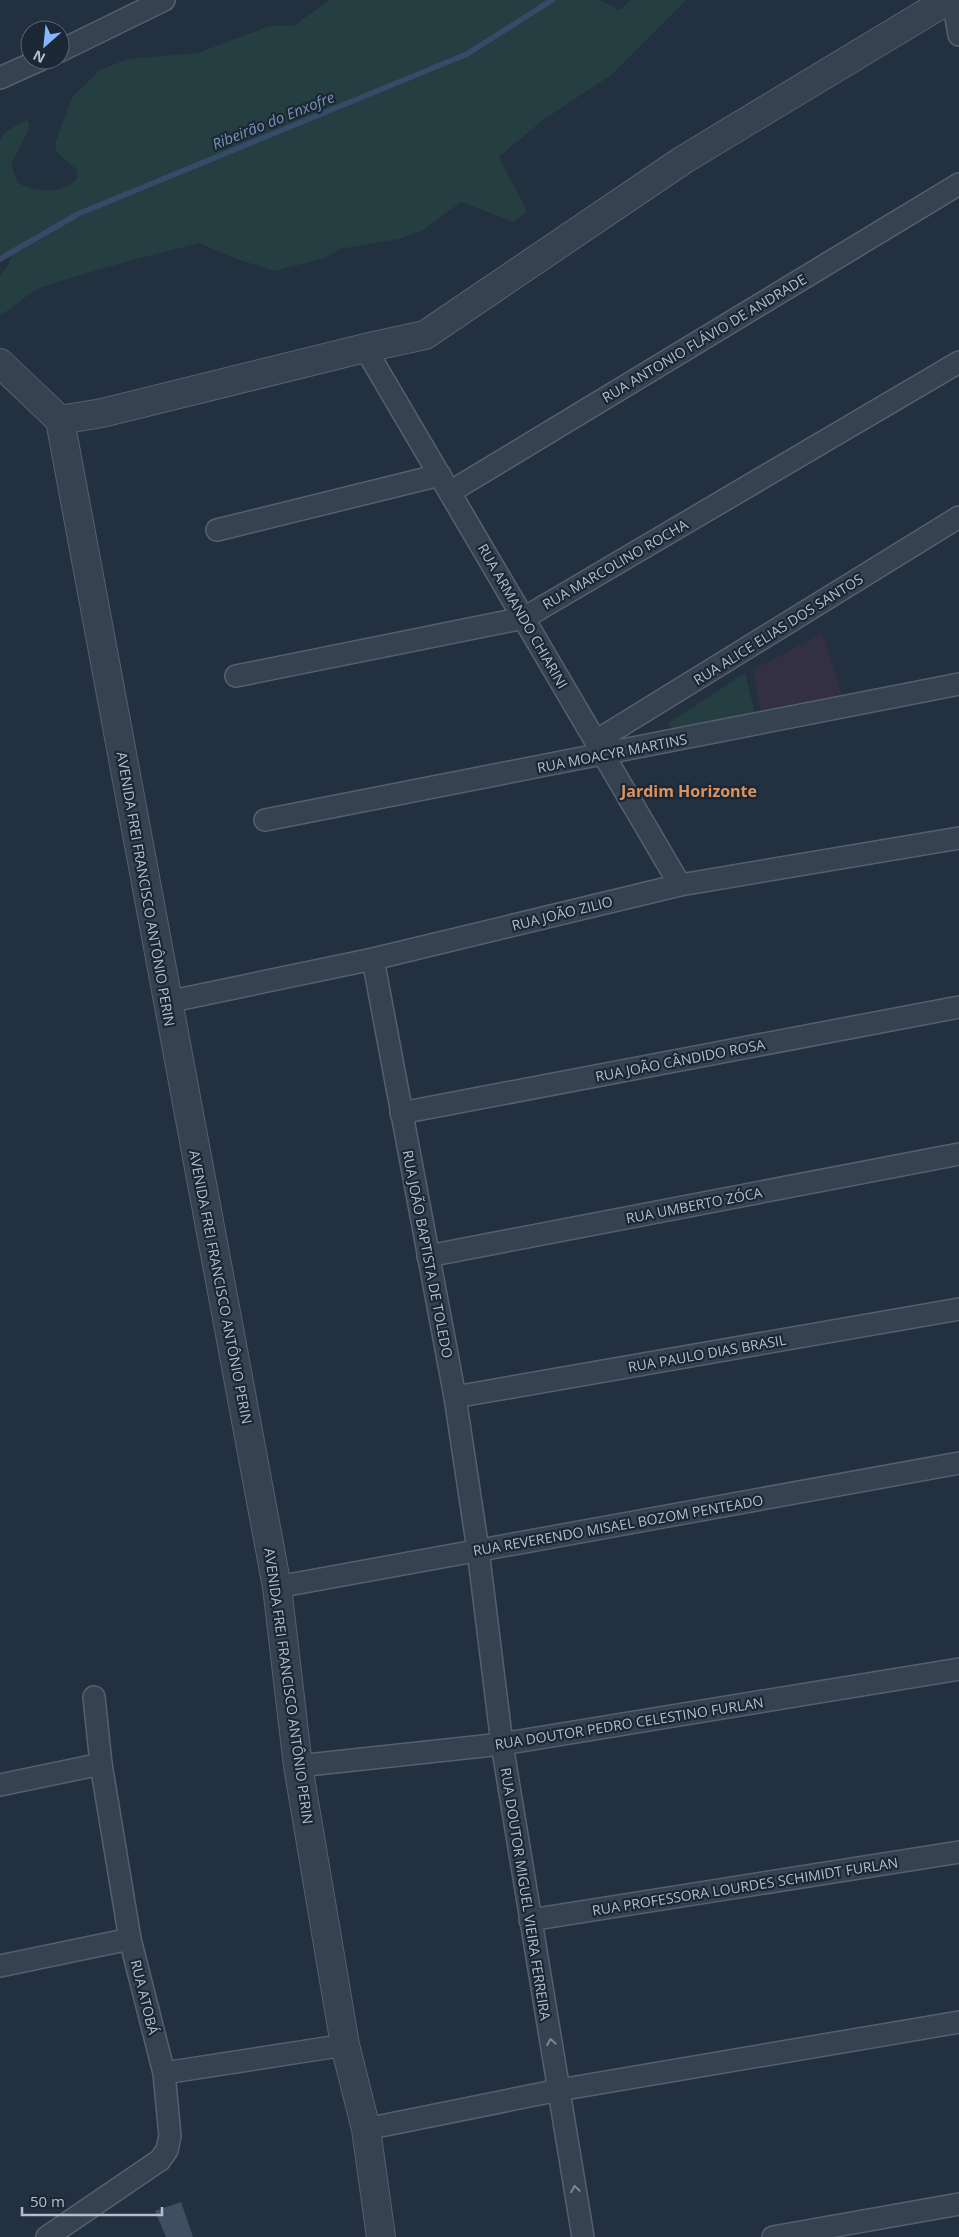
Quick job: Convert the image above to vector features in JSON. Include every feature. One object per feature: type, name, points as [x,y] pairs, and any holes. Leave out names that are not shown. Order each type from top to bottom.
[{"type":"street","points":[[70,46],[164,0]]},
{"type":"street","points":[[0,363],[60,420],[102,413],[425,335],[683,160],[948,0]]},
{"type":"street","points":[[953,0],[959,35]]},
{"type":"street","points":[[1,74],[20,67]]},
{"type":"street","name":"RUA ANTONIO FLÁVIO DE ANDRADE","points":[[217,530],[445,483],[959,184]]},
{"type":"street","name":"RUA ARMANDO CHIARINI","points":[[365,348],[680,885]]},
{"type":"street","name":"RUA MARCOLINO ROCHA","points":[[236,676],[524,618],[959,362]]},
{"type":"street","name":"AVENIDA FREI FRANCISCO ANTÔNIO PERIN","points":[[60,420],[277,1587],[298,1766],[345,2045],[366,2129],[381,2237]]},
{"type":"street","name":"RUA ALICE ELIAS DOS SANTOS","points":[[600,748],[959,517]]},
{"type":"street","name":"RUA MOACYR MARTINS","points":[[264,820],[600,748],[959,684]]},
{"type":"street","name":"RUA JOÃO ZILIO","points":[[167,1002],[373,959],[680,885],[959,838]]},
{"type":"street","name":"RUA JOÃO BAPTISTA DE TOLEDO","points":[[373,959],[455,1397],[478,1550]]},
{"type":"street","name":"RUA JOÃO CÂNDIDO ROSA","points":[[401,1113],[959,1007]]},
{"type":"street","name":"RUA UMBERTO ZÓCA","points":[[428,1256],[959,1154]]},
{"type":"street","name":"RUA PAULO DIAS BRASIL","points":[[455,1397],[959,1310]]},
{"type":"street","name":"RUA REVERENDO MISAEL BOZOM PENTEADO","points":[[277,1587],[959,1463]]},
{"type":"street","name":"RUA DOUTOR MIGUEL VIEIRA FERREIRA","points":[[478,1550],[502,1744],[583,2237]]},
{"type":"street","name":"RUA DOUTOR PEDRO CELESTINO FURLAN","points":[[298,1766],[502,1744],[959,1669]]},
{"type":"street","name":"RUA ATOBÁ","points":[[47,2237],[160,2160],[167,2150],[170,2136],[164,2073],[130,1939],[101,1764],[94,1697]]},
{"type":"street","points":[[0,1785],[101,1764]]},
{"type":"street","name":"RUA PROFESSORA LOURDES SCHIMIDT FURLAN","points":[[530,1920],[959,1852]]},
{"type":"street","points":[[0,1966],[130,1939]]},
{"type":"street","points":[[366,2129],[559,2090],[959,2022]]},
{"type":"street","points":[[164,2073],[345,2045]]},
{"type":"street","points":[[773,2237],[959,2204]]},
{"type":"shaded area","points":[[822,633],[842,695],[761,713],[753,670]]},
{"type":"green space","points":[[330,0],[599,0],[619,10],[631,0],[686,0],[611,75],[543,120],[499,157],[527,211],[514,222],[461,202],[422,231],[399,239],[340,249],[325,258],[274,271],[234,258],[199,243],[121,263],[38,288],[0,316],[0,275],[8,266],[11,255],[0,254],[0,140],[5,132],[26,120],[29,123],[28,131],[11,164],[17,182],[40,190],[57,190],[71,184],[77,178],[77,170],[57,152],[55,144],[72,97],[100,70],[128,59],[198,53],[269,26],[293,26]]},
{"type":"green space","points":[[745,673],[755,714],[673,733],[669,723]]},
{"type":"building","points":[[181,2202],[193,2237],[166,2237],[155,2211]]},
{"type":"waterway","name":"Ribeirão do Enxofre","points":[[0,259],[78,214],[467,54],[552,0]]},
{"type":"district","name":"Jardim Horizonte","points":[[689,791]]}]
